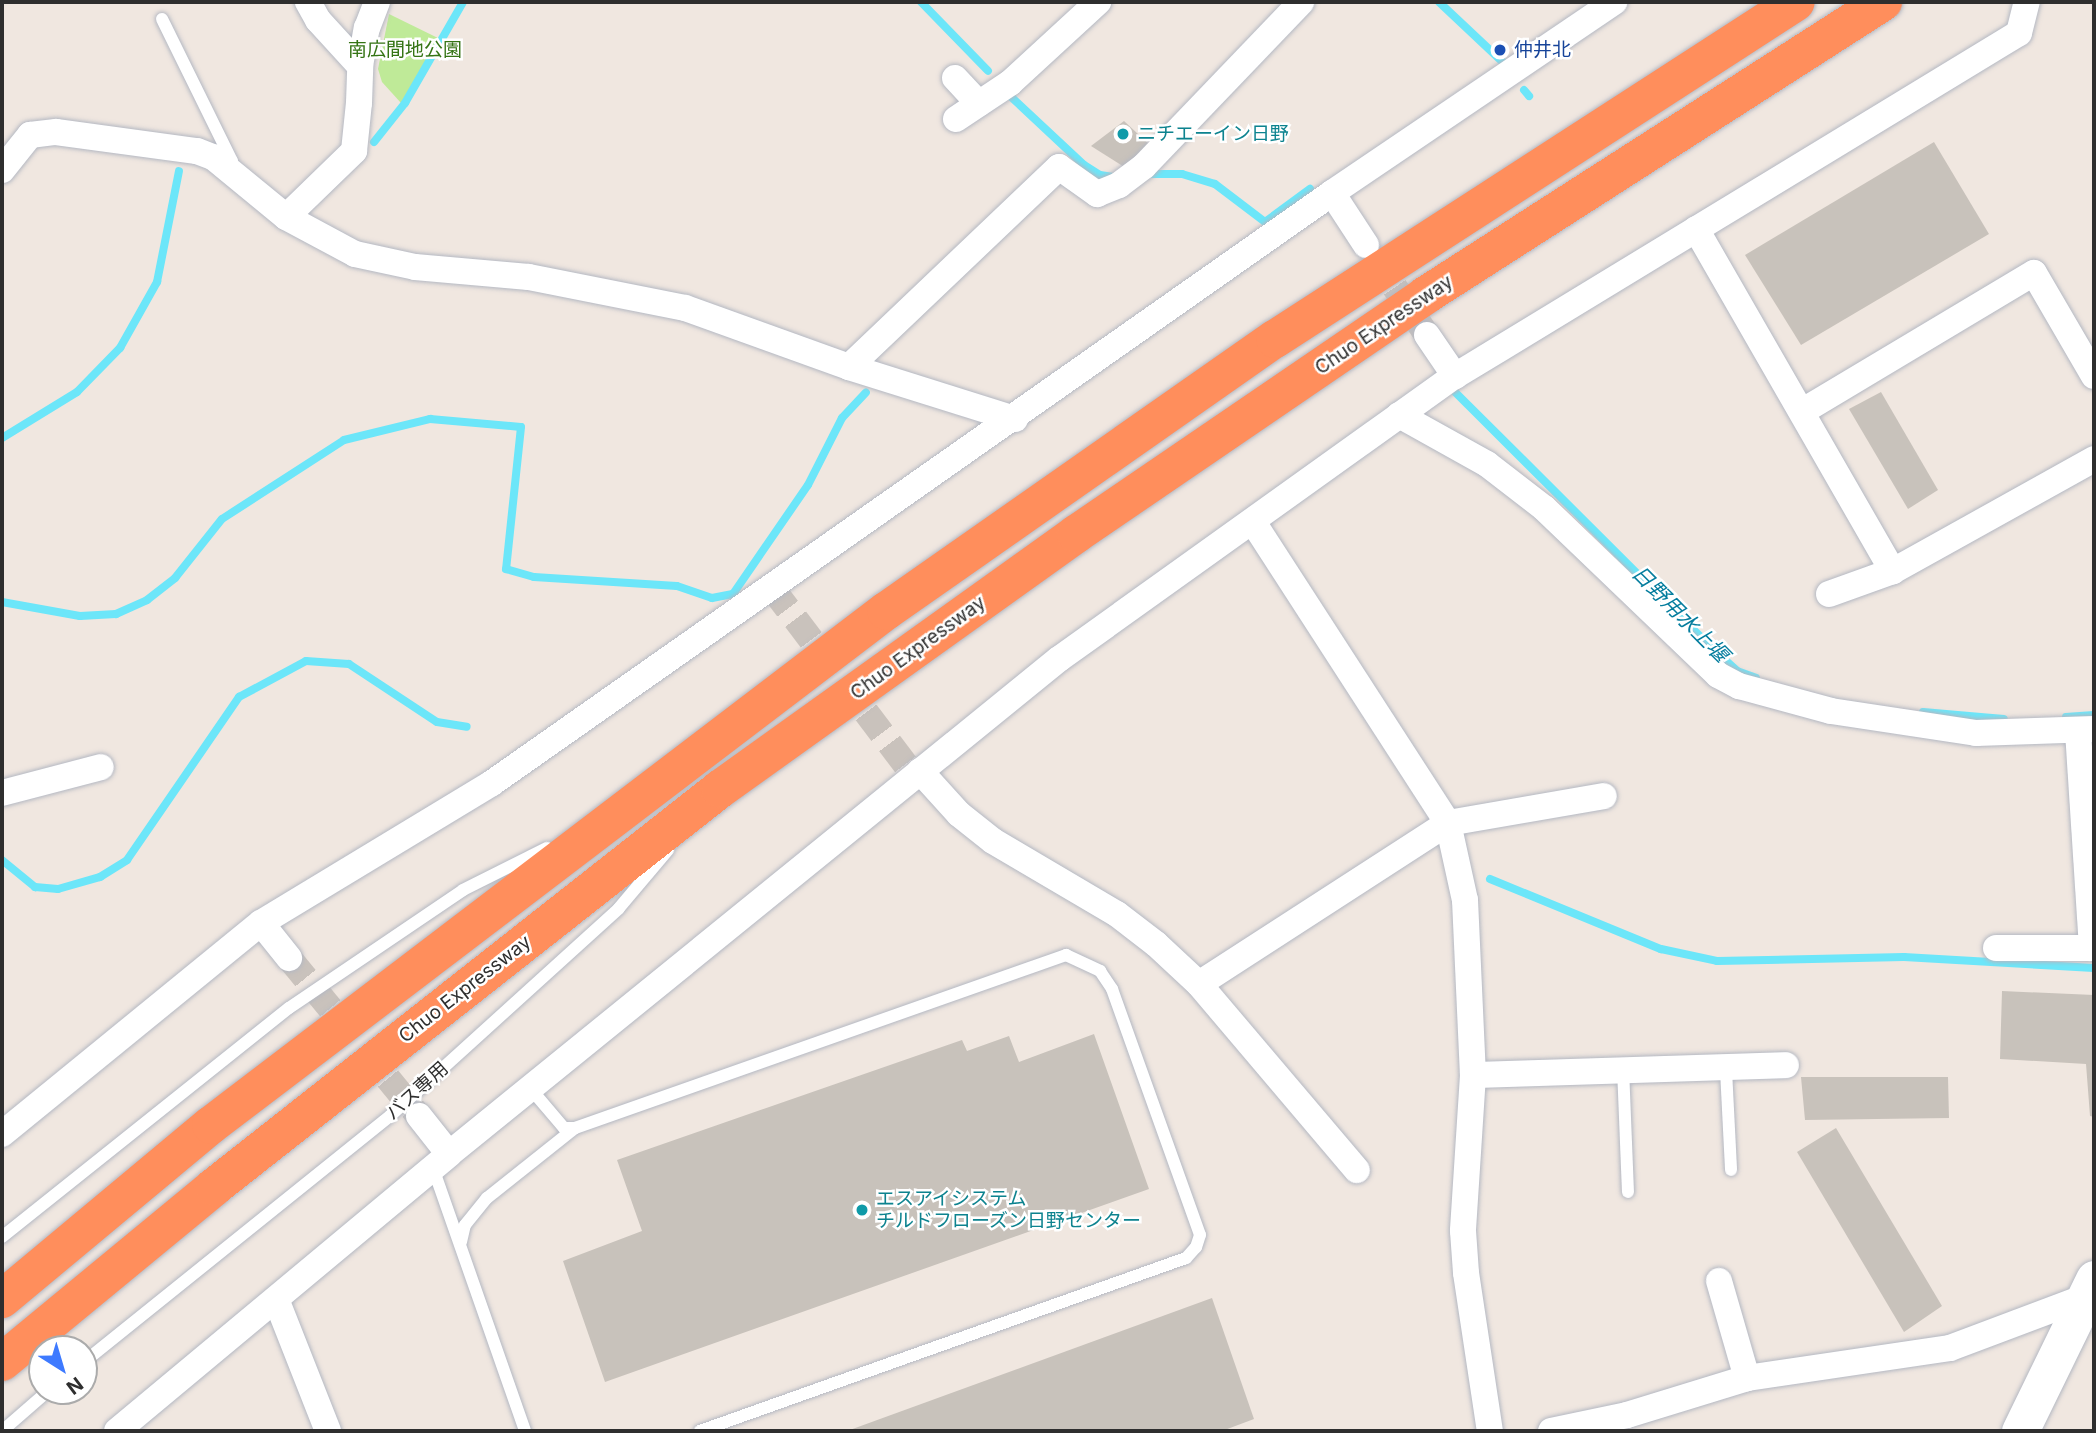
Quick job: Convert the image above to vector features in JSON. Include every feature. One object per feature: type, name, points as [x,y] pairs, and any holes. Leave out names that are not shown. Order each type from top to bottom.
[{"type":"highway","points":[[2,1299],[211,1125],[612,816],[886,611],[1275,339],[1797,2]]},
{"type":"highway","name":"Chuo Expressway","points":[[2,1362],[214,1187],[720,789],[1076,534],[1426,295],[1883,2]]},
{"type":"main road","points":[[2020,1431],[2089,1288]]},
{"type":"street","points":[[308,2],[318,20],[360,66]]},
{"type":"street","points":[[286,217],[355,151],[360,66],[367,28],[377,2]]},
{"type":"street","points":[[956,118],[1010,83],[1098,2]]},
{"type":"street","points":[[849,367],[1059,167],[1097,194],[1119,185],[1144,166],[1301,2]]},
{"type":"street","points":[[2,1134],[261,923],[492,783],[1015,419],[1332,194],[1614,2]]},
{"type":"street","points":[[117,1431],[530,1088],[1059,659],[1455,376],[2019,33],[2027,2]]},
{"type":"street","points":[[955,78],[979,104]]},
{"type":"street","points":[[2,170],[30,135],[56,132],[197,151],[228,169],[286,217],[355,254],[415,267],[529,277],[685,308],[849,367],[1015,419]]},
{"type":"street","points":[[1332,194],[1366,245]]},
{"type":"street","points":[[1696,229],[1893,571]]},
{"type":"street","points":[[1803,411],[2034,274],[2094,376]]},
{"type":"street","points":[[1427,335],[1455,376]]},
{"type":"street","points":[[1399,415],[1487,464],[1544,508],[1718,675],[1739,686],[1831,711],[1921,726],[1976,733],[2086,731],[2092,948],[1996,948]]},
{"type":"street","points":[[1829,594],[1893,571],[2094,459]]},
{"type":"street","points":[[1253,522],[1448,823],[1465,900],[1474,1074],[1463,1231],[1490,1431]]},
{"type":"street","points":[[2,793],[100,767]]},
{"type":"street","points":[[920,771],[959,814],[993,841],[1117,914],[1199,984],[1357,1170]]},
{"type":"street","points":[[1199,984],[1448,823],[1604,796]]},
{"type":"street","points":[[261,923],[289,958]]},
{"type":"street","points":[[1474,1074],[1623,1068],[1726,1070],[1786,1065]]},
{"type":"street","points":[[419,1116],[441,1161]]},
{"type":"street","points":[[1719,1280],[1747,1378]]},
{"type":"street","points":[[1551,1431],[1627,1415],[1747,1378],[1950,1348],[2089,1288]]},
{"type":"street","points":[[276,1299],[328,1431]]},
{"type":"lane","points":[[162,19],[232,161],[228,169]]},
{"type":"lane","name":"バス専用","points":[[98,1351],[390,1116],[619,908],[720,789]]},
{"type":"lane","points":[[2,1237],[289,1008],[463,890],[612,816]]},
{"type":"lane","points":[[461,1242],[465,1225],[487,1198],[575,1128],[1066,955],[1100,971],[1112,989],[1200,1235],[1196,1247],[1185,1258],[700,1431]]},
{"type":"lane","points":[[1623,1068],[1628,1192]]},
{"type":"lane","points":[[1726,1070],[1731,1170]]},
{"type":"lane","points":[[530,1088],[564,1128],[575,1128]]},
{"type":"lane","points":[[441,1161],[461,1242],[525,1431]]},
{"type":"lane","points":[[2,1431],[32,1405]]},
{"type":"green space","name":"南広間地公園","points":[[389,14],[440,39],[401,103],[382,82],[378,69]]},
{"type":"building","name":"ニチエーイン日野","points":[[1124,121],[1151,146],[1129,170],[1091,146]]},
{"type":"building","points":[[1934,142],[1989,234],[1801,345],[1745,255]]},
{"type":"building","points":[[1881,392],[1938,490],[1908,509],[1849,409]]},
{"type":"building","points":[[2002,991],[2094,995],[2094,1117],[2090,1116],[2086,1064],[2000,1059]]},
{"type":"building","name":"エスアイシステム チルドフローズン日野センター","points":[[1094,1034],[1149,1189],[605,1382],[563,1261],[642,1231],[617,1160],[962,1040],[967,1051],[1009,1036],[1019,1062]]},
{"type":"building","points":[[1801,1077],[1948,1077],[1949,1118],[1805,1120]]},
{"type":"building","points":[[1836,1128],[1942,1306],[1904,1332],[1797,1152]]},
{"type":"building","points":[[1212,1298],[1254,1419],[1222,1431],[847,1431]]},
{"type":"waterway","points":[[374,142],[405,103],[463,2]]},
{"type":"waterway","name":"日野用水上堰","points":[[921,2],[988,71]]},
{"type":"waterway","points":[[1439,2],[1507,66]]},
{"type":"waterway","points":[[1524,90],[1529,96]]},
{"type":"waterway","name":"日野用水上堰","points":[[1007,93],[1084,165],[1100,175],[1115,177]]},
{"type":"waterway","points":[[2,438],[77,392],[120,348],[157,282],[179,171]]},
{"type":"waterway","name":"日野用水上堰","points":[[1146,174],[1182,174],[1215,184],[1265,222],[1310,189]]},
{"type":"waterway","name":"日野用水上堰","points":[[1454,391],[1714,650],[1737,671],[1756,678]]},
{"type":"waterway","points":[[2,602],[80,616],[116,614],[147,600],[175,578],[222,519],[344,440],[430,419],[521,427],[506,569],[534,577],[677,586],[712,598],[733,594],[808,485],[842,418],[866,392]]},
{"type":"waterway","points":[[2,860],[35,887],[58,889],[100,877],[127,860],[239,697],[306,661],[349,664],[437,722],[467,727]]},
{"type":"waterway","name":"日野用水上堰","points":[[1923,712],[2004,719]]},
{"type":"waterway","name":"日野用水上堰","points":[[2066,717],[2094,715]]},
{"type":"waterway","points":[[1490,879],[1661,949],[1717,961],[1904,957],[2094,968]]},
{"type":"tunnel","points":[[1373,255],[1427,335]]},
{"type":"tunnel","points":[[772,588],[914,776]]},
{"type":"tunnel","points":[[289,958],[419,1116]]},
{"type":"place","name":"仲井北","points":[[1500,50]]},
{"type":"place","name":"ニチエーイン日野","points":[[1123,134]]},
{"type":"place","name":"エスアイシステム チルドフローズン日野センター","points":[[862,1210]]}]
